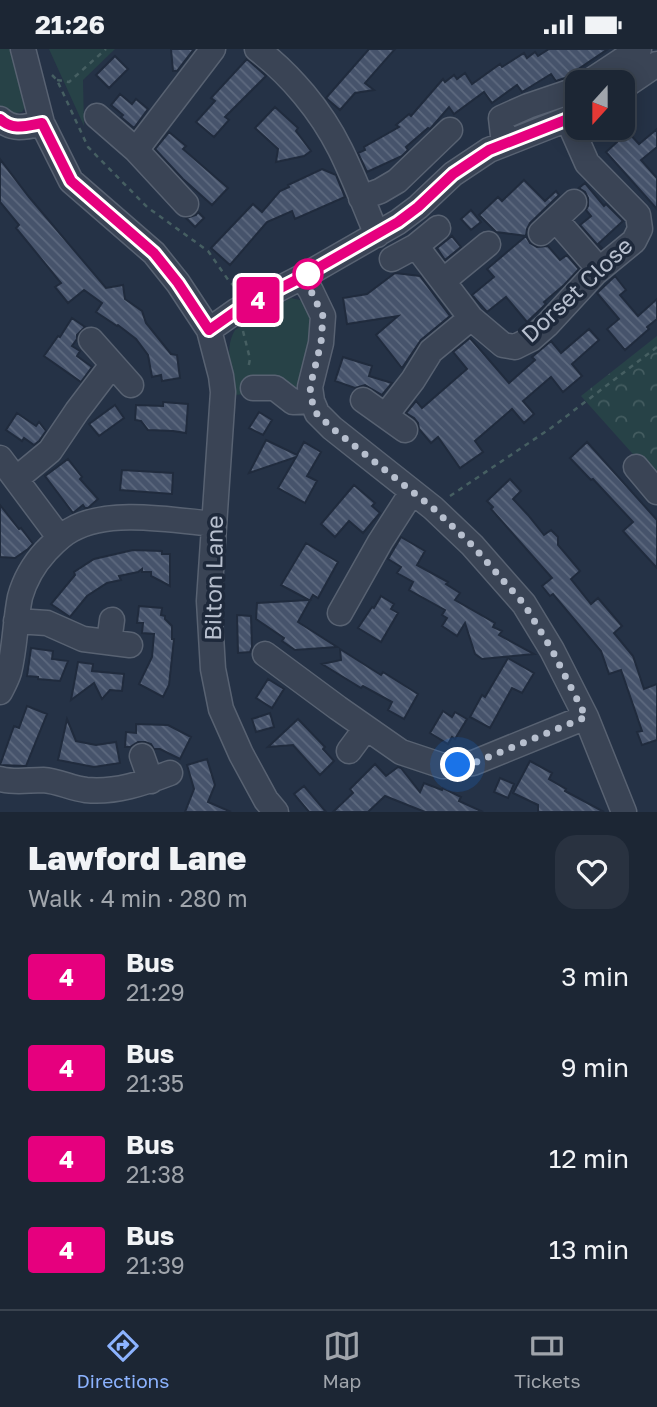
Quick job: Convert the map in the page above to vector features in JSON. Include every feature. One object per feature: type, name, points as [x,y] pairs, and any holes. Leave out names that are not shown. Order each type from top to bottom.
[{"type":"street","points":[[136,150],[213,49]]},
{"type":"street","points":[[257,49],[273,61],[314,105],[340,148],[377,235]]},
{"type":"street","points":[[607,70],[639,49]]},
{"type":"street","name":"Bilton Lane","points":[[24,55],[42,123],[71,181],[154,253],[209,330],[223,392],[209,601],[213,669],[221,709],[241,754],[266,800],[276,812]]},
{"type":"street","points":[[635,79],[657,64]]},
{"type":"street","points":[[504,144],[501,118],[565,93]]},
{"type":"street","points":[[97,115],[136,150],[186,204]]},
{"type":"street","points":[[0,119],[6,124],[21,128],[42,123]]},
{"type":"street","points":[[209,330],[234,313],[398,222],[468,162],[489,150],[565,121]]},
{"type":"street","points":[[361,198],[397,181],[450,130]]},
{"type":"street","name":"Dorset Close","points":[[416,246],[471,319],[503,345],[515,347],[531,339],[599,269],[634,241],[639,229],[638,215],[587,163],[580,140]]},
{"type":"street","points":[[574,202],[549,226],[599,269]]},
{"type":"street","points":[[392,259],[416,246],[438,228]]},
{"type":"street","points":[[443,281],[488,244]]},
{"type":"street","points":[[302,277],[323,316],[321,343],[310,387],[317,414],[433,508],[472,545],[524,604],[552,650],[586,717],[624,812]]},
{"type":"street","points":[[363,400],[395,423],[412,380],[431,351],[471,319]]},
{"type":"street","points":[[92,340],[131,385]]},
{"type":"street","points":[[16,479],[50,451],[112,365]]},
{"type":"street","points":[[250,381],[275,388],[293,402],[312,401]]},
{"type":"street","points":[[0,458],[59,537]]},
{"type":"street","points":[[636,467],[657,492]]},
{"type":"street","points":[[340,613],[412,492]]},
{"type":"street","points":[[0,692],[9,674],[23,588],[36,563],[59,537],[90,521],[109,518],[164,519],[214,524]]},
{"type":"street","points":[[16,621],[47,623],[83,639],[117,635]]},
{"type":"street","points":[[265,654],[401,752],[443,766],[474,763],[586,717]]},
{"type":"street","points":[[349,751],[366,728]]},
{"type":"street","points":[[0,779],[15,782],[44,780],[85,790],[120,789],[160,777],[142,756]]},
{"type":"path","points":[[57,80],[69,82],[106,49]]},
{"type":"path","points":[[24,55],[40,62],[57,80],[88,147],[147,207],[208,251],[229,281]]},
{"type":"path","points":[[234,313],[242,326],[250,359],[250,381]]},
{"type":"path","points":[[433,508],[551,428],[657,347]]},
{"type":"green space","points":[[0,49],[12,49],[27,104],[22,112],[10,114],[0,110]]},
{"type":"green space","points":[[49,49],[115,49],[83,80],[84,126]]},
{"type":"green space","points":[[291,298],[312,307],[316,324],[305,374],[295,389],[235,395],[229,354],[235,330]]},
{"type":"green space","points":[[657,336],[657,481],[581,396]]},
{"type":"building","points":[[171,49],[194,49],[177,71],[173,71]]},
{"type":"building","points":[[369,49],[395,49],[365,83],[374,90],[355,93],[340,110],[326,98]]},
{"type":"building","points":[[549,49],[608,49],[577,70],[565,70],[565,78],[556,81],[551,74],[522,92],[517,85],[492,103],[484,92],[454,114],[449,107],[430,129],[406,147],[408,150],[402,156],[367,172],[358,153],[399,127],[396,125],[409,114],[411,116],[443,79],[445,82],[454,75],[457,79],[465,73],[472,84],[500,64],[502,67],[524,53],[527,58],[535,52],[538,56]]},
{"type":"building","points":[[115,56],[128,69],[109,88],[96,75]]},
{"type":"building","points":[[247,59],[266,76],[225,117],[229,120],[214,137],[196,122],[215,101],[211,98]]},
{"type":"building","points":[[120,94],[132,104],[136,99],[148,109],[134,128],[111,105]]},
{"type":"building","points":[[275,107],[298,128],[296,131],[311,151],[304,156],[276,162],[278,149],[255,128]]},
{"type":"building","points":[[657,129],[657,147],[641,160],[657,178],[657,209],[606,152],[619,140],[635,140],[639,144]]},
{"type":"building","points":[[169,132],[186,146],[183,149],[228,188],[212,205],[155,149]]},
{"type":"building","points":[[0,159],[106,288],[123,285],[125,299],[142,311],[146,323],[171,354],[177,355],[180,378],[162,381],[161,375],[152,377],[148,355],[136,339],[96,312],[102,303],[84,290],[68,303],[55,287],[61,283],[16,228],[19,225],[0,202]]},
{"type":"building","points":[[322,169],[336,175],[345,197],[295,219],[292,211],[267,222],[230,265],[211,248],[253,204],[262,212],[280,191],[289,187],[288,185]]},
{"type":"building","points":[[524,180],[545,201],[556,191],[559,195],[530,223],[526,236],[496,232],[479,215],[498,197],[502,201]]},
{"type":"building","points":[[585,183],[604,206],[606,204],[623,221],[598,244],[601,249],[580,225],[591,216],[586,210],[588,198],[579,188]]},
{"type":"building","points":[[471,210],[481,222],[471,230],[461,219]]},
{"type":"building","points":[[198,212],[204,218],[195,227],[186,218]]},
{"type":"building","points":[[452,236],[461,247],[445,260],[437,248]]},
{"type":"building","points":[[526,236],[530,243],[537,247],[548,246],[560,260],[567,255],[579,269],[527,322],[506,297],[487,312],[472,295],[494,277],[487,269]]},
{"type":"building","points":[[395,273],[420,276],[450,316],[421,340],[402,368],[376,335],[398,316],[347,324],[343,298],[367,294]]},
{"type":"building","points":[[615,276],[626,290],[620,295],[638,316],[657,299],[657,319],[625,350],[607,329],[619,319],[597,293]]},
{"type":"building","points":[[72,318],[85,327],[72,346],[80,351],[77,356],[92,367],[81,382],[44,356]]},
{"type":"building","points":[[589,329],[599,340],[572,364],[582,376],[563,392],[551,377],[523,401],[534,414],[524,423],[512,409],[475,441],[483,452],[460,468],[438,437],[431,443],[414,418],[406,413],[416,401],[422,408],[467,369],[453,352],[470,338],[509,383],[535,360],[532,357],[551,341],[561,353]]},
{"type":"building","points":[[343,357],[372,366],[369,376],[392,383],[382,395],[365,385],[355,388],[335,381]]},
{"type":"building","points":[[163,402],[188,404],[186,433],[148,430],[141,421],[135,420],[136,405],[163,406]]},
{"type":"building","points":[[115,405],[124,418],[99,436],[89,424]]},
{"type":"building","points":[[259,412],[272,420],[263,435],[249,428]]},
{"type":"building","points":[[17,413],[36,426],[39,422],[46,431],[34,445],[24,438],[22,441],[6,430]]},
{"type":"building","points":[[266,440],[297,455],[304,442],[321,452],[307,476],[317,481],[305,503],[278,488],[296,457],[249,473]]},
{"type":"building","points":[[587,442],[657,520],[657,568],[623,531],[633,522],[570,458]]},
{"type":"building","points":[[68,459],[82,477],[80,479],[98,499],[88,508],[83,505],[73,513],[45,476]]},
{"type":"building","points":[[122,470],[173,473],[172,494],[120,490]]},
{"type":"building","points":[[510,479],[521,491],[513,499],[544,535],[551,530],[558,537],[558,545],[580,571],[571,579],[591,604],[598,598],[622,626],[614,633],[633,656],[644,689],[657,684],[657,740],[642,745],[637,732],[642,731],[621,670],[609,674],[601,651],[553,594],[550,596],[542,586],[552,578],[491,509],[493,507],[487,501]]},
{"type":"building","points":[[354,485],[375,503],[372,506],[380,513],[363,533],[349,521],[335,537],[321,524]]},
{"type":"building","points":[[0,505],[33,544],[15,558],[0,557]]},
{"type":"building","points":[[401,537],[425,551],[417,565],[448,582],[446,584],[460,593],[455,600],[495,623],[493,627],[502,631],[499,635],[534,654],[482,659],[475,654],[465,623],[457,636],[442,626],[447,618],[442,615],[445,610],[409,590],[413,582],[397,573],[401,567],[388,559]]},
{"type":"building","points":[[306,543],[338,562],[318,598],[313,595],[298,622],[337,647],[295,650],[282,641],[284,638],[256,619],[257,603],[309,600],[281,585]]},
{"type":"building","points":[[133,550],[162,551],[162,554],[170,554],[170,586],[151,576],[151,572],[142,572],[142,569],[119,576],[121,580],[107,583],[87,596],[70,617],[51,604],[75,575],[74,572],[94,559]]},
{"type":"building","points":[[381,596],[394,604],[391,609],[398,613],[381,642],[358,628]]},
{"type":"building","points":[[139,606],[162,608],[161,615],[165,616],[172,626],[174,639],[169,685],[163,697],[139,684],[152,657],[154,634],[142,633],[143,623],[137,623]]},
{"type":"building","points":[[237,615],[251,616],[250,652],[238,653]]},
{"type":"building","points":[[31,648],[53,651],[52,659],[68,661],[60,681],[27,676]]},
{"type":"building","points":[[340,649],[418,694],[404,719],[388,710],[392,702],[363,686],[361,688],[322,664],[341,660]]},
{"type":"building","points":[[508,658],[534,673],[522,693],[512,688],[490,728],[470,717]]},
{"type":"building","points":[[78,662],[93,664],[92,671],[124,674],[122,691],[110,690],[102,699],[94,683],[71,700]]},
{"type":"building","points":[[268,679],[284,689],[272,708],[256,698]]},
{"type":"building","points":[[27,706],[47,714],[26,766],[0,765],[14,726],[19,728]]},
{"type":"building","points":[[443,711],[452,717],[455,712],[467,719],[455,739],[452,737],[448,744],[430,733]]},
{"type":"building","points":[[270,713],[274,727],[256,732],[252,719]]},
{"type":"building","points":[[67,719],[76,741],[96,745],[116,742],[120,763],[94,767],[58,760]]},
{"type":"building","points":[[298,719],[325,747],[323,749],[334,761],[320,775],[293,745],[268,747]]},
{"type":"building","points":[[136,724],[168,725],[191,737],[180,759],[160,749],[154,749],[151,744],[145,742],[125,747],[126,732],[136,733]]},
{"type":"building","points":[[207,759],[215,785],[208,802],[231,812],[185,812],[194,789],[187,765]]},
{"type":"building","points":[[530,761],[552,773],[549,779],[566,789],[565,791],[604,812],[538,812],[538,805],[513,793]]},
{"type":"building","points":[[375,764],[386,776],[398,767],[401,768],[420,792],[424,783],[442,790],[443,788],[461,797],[459,801],[483,812],[425,812],[385,796],[368,812],[333,812],[353,793],[350,789]]},
{"type":"building","points":[[500,778],[514,784],[508,798],[494,792]]},
{"type":"building","points":[[304,786],[326,812],[309,812],[294,794]]},
{"type":"bus line","name":"4","points":[[0,119],[6,124],[21,128],[42,123],[71,181],[154,253],[209,330],[236,311],[398,222],[468,162],[489,150],[565,121]]},
{"type":"route","points":[[308,274],[302,277],[323,316],[321,343],[310,387],[317,414],[433,508],[472,545],[524,604],[552,650],[586,717],[474,763],[458,765]]}]
